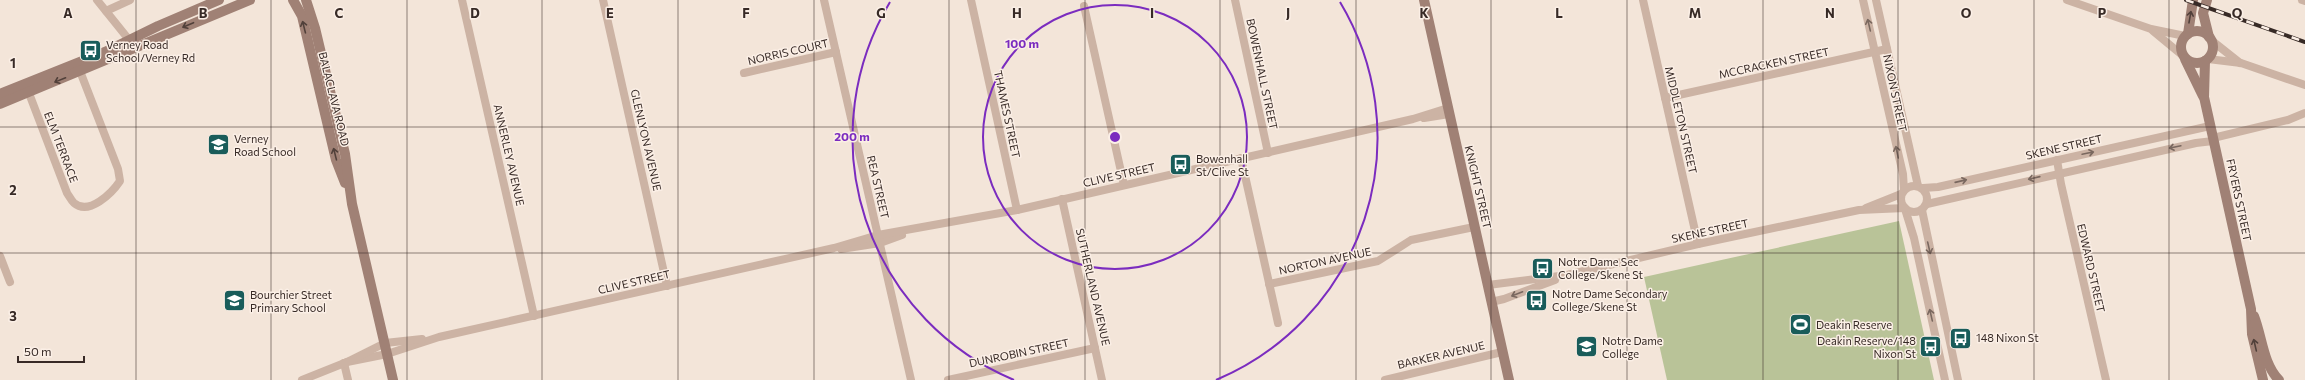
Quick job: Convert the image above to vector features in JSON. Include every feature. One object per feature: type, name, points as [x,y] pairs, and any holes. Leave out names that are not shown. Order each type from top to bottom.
[{"type":"street","points":[[97,0],[130,41]]},
{"type":"street","points":[[106,11],[130,0]]},
{"type":"street","points":[[0,94],[27,88],[250,0]]},
{"type":"street","name":"BALACLAVA ROAD","points":[[293,0],[302,16],[336,160],[352,204]]},
{"type":"street","name":"BALACLAVA ROAD","points":[[306,0],[315,28],[345,154],[352,204],[393,380]]},
{"type":"street","name":"ANNERLEY AVENUE","points":[[462,0],[534,316]]},
{"type":"street","name":"GLENLYON AVENUE","points":[[603,0],[667,286]]},
{"type":"street","name":"REA STREET","points":[[824,0],[911,380]]},
{"type":"street","name":"THAMES STREET","points":[[971,0],[1017,210]]},
{"type":"street","name":"BOWENHALL STREET","points":[[1235,0],[1268,153]]},
{"type":"street","name":"KNIGHT STREET","points":[[1424,0],[1509,380]]},
{"type":"street","name":"MIDDLETON STREET","points":[[1643,0],[1698,244]]},
{"type":"street","name":"NIXON STREET","points":[[1863,0],[1903,174],[1902,192]]},
{"type":"street","name":"NIXON STREET","points":[[1876,0],[1921,187]]},
{"type":"street","points":[[2067,0],[2151,29],[2186,35],[2197,31],[2210,38],[2222,51],[2241,63],[2305,85]]},
{"type":"street","points":[[2184,57],[2181,45],[2186,35],[2194,0]]},
{"type":"street","points":[[2206,0],[2203,13],[2213,50],[2207,60]]},
{"type":"street","points":[[78,68],[130,41],[215,1]]},
{"type":"street","points":[[1084,6],[1124,185]]},
{"type":"street","points":[[2151,29],[2184,57],[2195,64],[2207,60],[2241,63]]},
{"type":"street","name":"MCCRACKEN STREET","points":[[1665,98],[1887,49]]},
{"type":"street","name":"NORRIS COURT","points":[[744,73],[836,52]]},
{"type":"street","name":"FRYERS STREET","points":[[2184,57],[2204,98],[2251,309],[2260,332],[2267,360],[2279,380]]},
{"type":"street","name":"FRYERS STREET","points":[[2204,98],[2207,60]]},
{"type":"street","name":"ELM TERRACE","points":[[27,88],[67,193],[74,203],[81,207],[90,206],[114,191],[120,181],[118,169],[78,68]]},
{"type":"street","points":[[0,104],[27,88]]},
{"type":"street","name":"CLIVE STREET","points":[[345,363],[387,354],[439,337],[834,248],[1017,210],[1449,111]]},
{"type":"street","points":[[1905,209],[1914,212],[1924,207],[2059,173],[2213,140],[2288,120],[2305,113]]},
{"type":"street","name":"SKENE STREET","points":[[1921,187],[1938,187],[2210,126]]},
{"type":"street","points":[[1241,158],[1278,323]]},
{"type":"street","name":"EDWARD STREET","points":[[2057,160],[2106,380]]},
{"type":"street","points":[[1946,380],[1914,238],[1905,209],[1901,202],[1902,192],[1910,186],[1921,187],[1928,197],[1924,207],[1958,380]]},
{"type":"street","name":"SKENE STREET","points":[[1859,210],[1902,192]]},
{"type":"street","name":"SUTHERLAND AVENUE","points":[[1062,199],[1102,380]]},
{"type":"street","name":"SKENE STREET","points":[[1488,286],[1567,275],[1698,244],[1859,210],[1905,209]]},
{"type":"street","name":"NORTON AVENUE","points":[[1269,284],[1378,261],[1411,240],[1474,227]]},
{"type":"street","points":[[0,256],[10,282]]},
{"type":"street","name":"SKENE STREET","points":[[1491,302],[1504,299],[1567,275]]},
{"type":"street","name":"FRYERS STREET","points":[[2251,309],[2252,334],[2264,380]]},
{"type":"street","name":"CLIVE STREET","points":[[385,343],[439,337]]},
{"type":"street","points":[[302,380],[345,363],[385,343]]},
{"type":"street","name":"DUNROBIN STREET","points":[[948,380],[1095,348]]},
{"type":"street","name":"BARKER AVENUE","points":[[1385,380],[1502,352]]},
{"type":"street","points":[[345,363],[348,380]]},
{"type":"green space","name":"Deakin Reserve","points":[[1899,221],[1934,380],[1667,380],[1644,277]]},
{"type":"railway","points":[[2186,0],[2305,42]]},
{"type":"place","name":"Verney Road School/Verney Rd","points":[[91,51]]},
{"type":"place","name":"Verney Road School","points":[[218,145]]},
{"type":"place","name":"Bowenhall St/Clive St","points":[[1181,165]]},
{"type":"place","name":"Notre Dame Sec College/Skene St","points":[[1542,268]]},
{"type":"place","name":"Notre Dame Secondary College/Skene St","points":[[1536,300]]},
{"type":"place","name":"Bourchier Street Primary School","points":[[234,301]]},
{"type":"place","name":"Deakin Reserve","points":[[1801,325]]},
{"type":"place","name":"148 Nixon St","points":[[1960,338]]},
{"type":"place","name":"Notre Dame College","points":[[1587,347]]},
{"type":"place","name":"Deakin Reserve/148 Nixon St","points":[[1931,347]]}]
